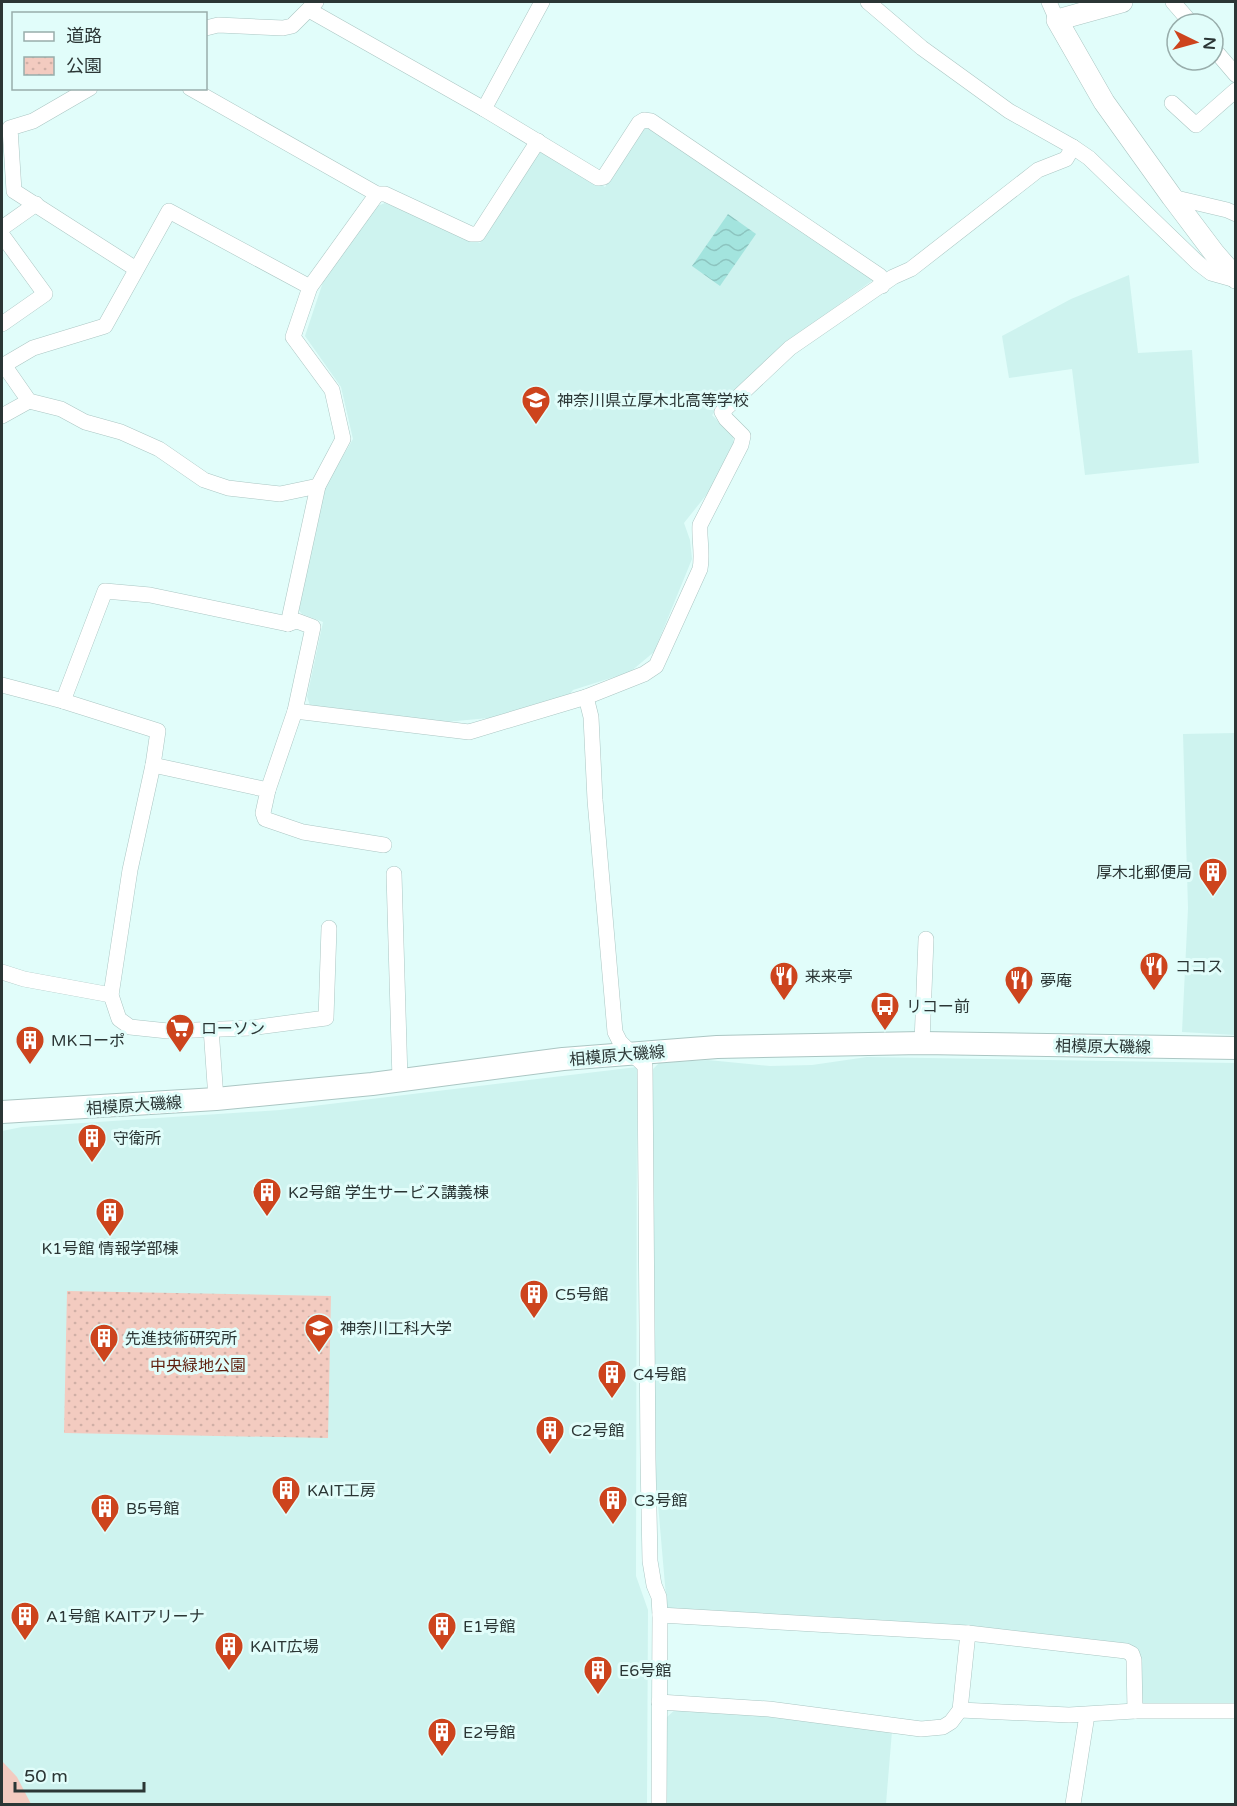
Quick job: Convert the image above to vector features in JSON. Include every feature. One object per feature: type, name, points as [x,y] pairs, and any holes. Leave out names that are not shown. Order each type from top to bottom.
[{"type":"main road","name":"相模原大磯線","points":[[2,1112],[216,1099],[400,1080],[563,1059],[771,1045],[922,1043],[1236,1048]]},
{"type":"street","points":[[484,109],[542,2]]},
{"type":"street","points":[[868,2],[922,48],[1000,104],[1089,158],[1211,273],[1236,279]]},
{"type":"street","points":[[1122,2],[1053,11],[1104,102],[1172,197],[1236,279]]},
{"type":"street","points":[[207,28],[218,25],[283,28],[292,26],[313,6],[598,178],[604,177],[639,123],[644,120],[651,121],[880,276],[882,286]]},
{"type":"street","points":[[1225,62],[1236,75]]},
{"type":"street","points":[[87,90],[33,121],[6,128],[14,191],[136,269]]},
{"type":"street","points":[[194,90],[377,194],[385,194],[471,234],[478,234],[538,141]]},
{"type":"street","points":[[1172,103],[1196,125],[1236,90]]},
{"type":"street","points":[[295,711],[469,732],[586,697],[644,674],[656,666],[700,569],[702,556],[700,525],[744,436],[722,412],[790,348],[893,277],[911,269],[1038,170],[1066,159],[1073,147]]},
{"type":"street","points":[[288,624],[318,486],[343,439],[332,390],[293,337],[310,287],[377,194]]},
{"type":"street","points":[[1172,197],[1236,214]]},
{"type":"street","points":[[2,228],[36,204]]},
{"type":"street","points":[[310,287],[169,211],[105,326],[33,348],[3,365],[29,401],[61,409],[85,422],[121,432],[159,449],[204,480],[228,488],[280,494],[318,486]]},
{"type":"street","points":[[2,236],[51,291],[2,324]]},
{"type":"street","points":[[2,416],[29,401]]},
{"type":"street","points":[[63,701],[105,591],[150,596],[288,624],[297,621],[313,627],[295,711],[268,790],[263,813],[265,819],[303,832],[384,845]]},
{"type":"street","points":[[2,685],[63,701],[158,731],[153,765],[130,870],[111,995],[119,1019],[130,1027],[168,1031],[250,1028],[326,1018],[329,928]]},
{"type":"street","points":[[586,697],[591,717],[595,800],[615,1032],[620,1042],[645,1066],[647,1436],[650,1561],[654,1585],[659,1597],[660,1615],[660,1804]]},
{"type":"street","points":[[153,765],[268,790]]},
{"type":"street","points":[[394,874],[400,1080]]},
{"type":"street","points":[[922,1043],[926,939]]},
{"type":"street","points":[[2,972],[24,979],[111,995]]},
{"type":"street","points":[[212,1028],[216,1099]]},
{"type":"street","points":[[660,1615],[968,1633],[1126,1651],[1132,1654],[1134,1660],[1135,1711]]},
{"type":"street","points":[[659,1702],[769,1709],[921,1729],[943,1727],[951,1722],[960,1710],[968,1633]]},
{"type":"street","points":[[960,1710],[1087,1715],[1135,1711],[1236,1711]]},
{"type":"street","points":[[1073,1804],[1087,1715]]},
{"type":"shaded area","name":"神奈川県立厚木北高等学校","points":[[643,128],[652,129],[873,280],[784,344],[712,415],[733,436],[734,444],[711,489],[684,523],[690,540],[692,559],[654,652],[630,672],[573,690],[565,700],[500,717],[434,723],[311,708],[307,697],[323,622],[302,614],[297,608],[325,487],[353,439],[341,387],[305,336],[324,279],[377,206],[385,203],[480,243],[537,153],[545,152],[605,187]]},
{"type":"shaded area","points":[[1129,275],[1138,353],[1192,350],[1199,463],[1085,475],[1072,369],[1009,378],[1002,336],[1071,299]]},
{"type":"shaded area","name":"厚木北郵便局","points":[[1235,733],[1235,1035],[1182,1032],[1188,908],[1183,734]]},
{"type":"shaded area","points":[[867,1057],[1235,1063],[1235,1706],[1143,1707],[1138,1701],[1138,1648],[968,1627],[667,1608],[654,1458],[652,1070],[659,1063],[708,1060],[770,1066],[812,1065]]},
{"type":"shaded area","name":"神奈川工科大学","points":[[637,1067],[636,1576],[648,1610],[647,1804],[2,1804],[2,1131],[22,1127],[280,1110]]},
{"type":"shaded area","points":[[677,1708],[795,1718],[892,1731],[886,1804],[667,1804],[667,1717]]},
{"type":"green space","name":"中央緑地公園","points":[[67,1291],[331,1296],[328,1438],[64,1433]]},
{"type":"green space","points":[[2,1761],[17,1777],[31,1804],[2,1804]]},
{"type":"water","points":[[728,214],[756,234],[720,286],[692,266]]},
{"type":"place","name":"神奈川県立厚木北高等学校","points":[[536,426]]},
{"type":"place","name":"厚木北郵便局","points":[[1213,898]]},
{"type":"place","name":"ココス","points":[[1154,992]]},
{"type":"place","name":"来来亭","points":[[784,1002]]},
{"type":"place","name":"夢庵","points":[[1019,1006]]},
{"type":"place","name":"リコー前","points":[[885,1032]]},
{"type":"place","name":"ローソン","points":[[180,1054]]},
{"type":"place","name":"MKコーポ","points":[[30,1066]]},
{"type":"place","name":"守衛所","points":[[92,1164]]},
{"type":"place","name":"K2号館 学生サービス講義棟","points":[[267,1218]]},
{"type":"place","name":"K1号館 情報学部棟","points":[[110,1238]]},
{"type":"place","name":"C5号館","points":[[534,1320]]},
{"type":"place","name":"神奈川工科大学","points":[[319,1354]]},
{"type":"place","name":"先進技術研究所","points":[[104,1364]]},
{"type":"place","name":"C4号館","points":[[612,1400]]},
{"type":"place","name":"C2号館","points":[[550,1456]]},
{"type":"place","name":"KAIT工房","points":[[286,1516]]},
{"type":"place","name":"C3号館","points":[[613,1526]]},
{"type":"place","name":"B5号館","points":[[105,1534]]},
{"type":"place","name":"A1号館 KAITアリーナ","points":[[25,1642]]},
{"type":"place","name":"E1号館","points":[[442,1652]]},
{"type":"place","name":"KAIT広場","points":[[229,1672]]},
{"type":"place","name":"E6号館","points":[[598,1696]]},
{"type":"place","name":"E2号館","points":[[442,1758]]}]
